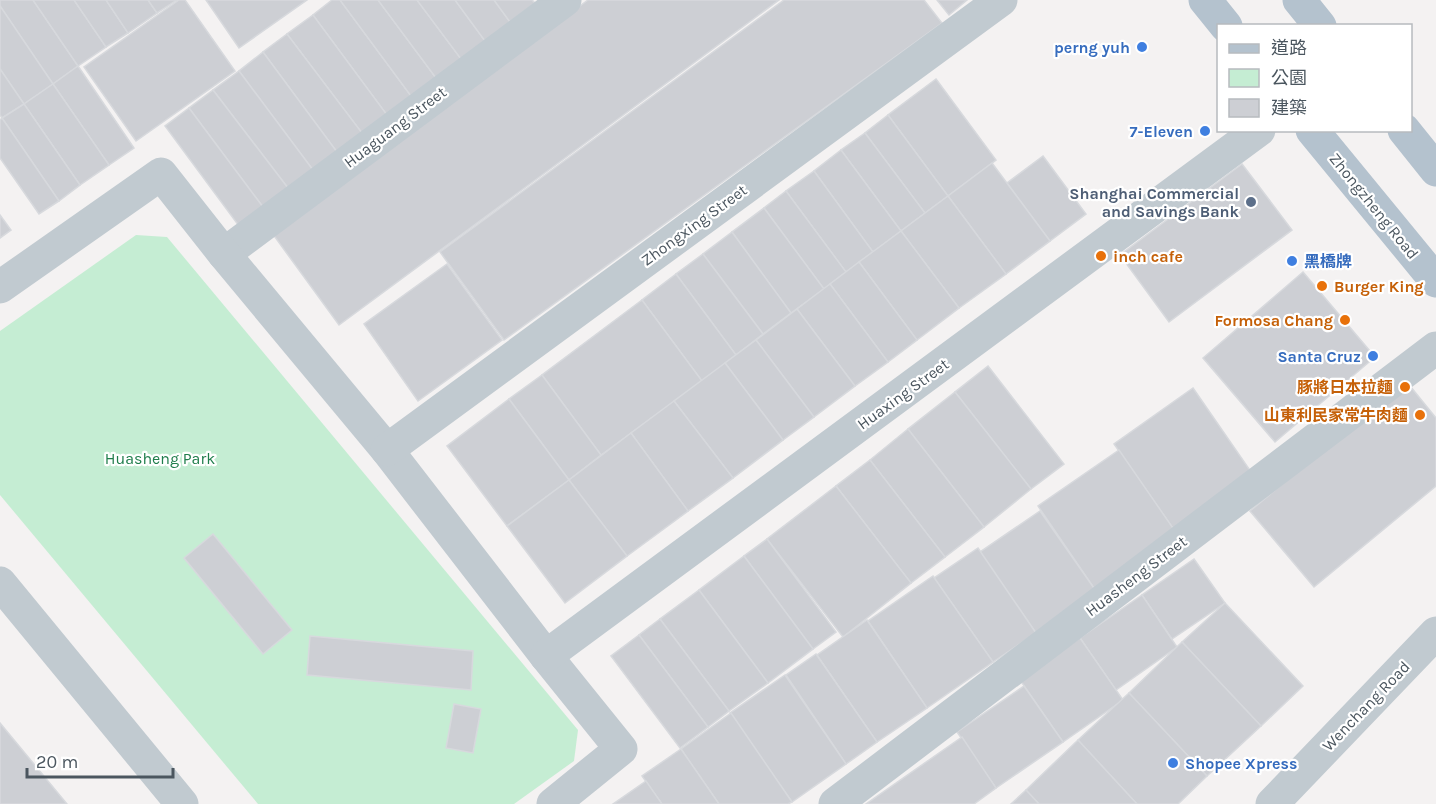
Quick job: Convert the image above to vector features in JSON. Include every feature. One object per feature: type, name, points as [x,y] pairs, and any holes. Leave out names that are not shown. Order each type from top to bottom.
[{"type":"main road","points":[[1205,0],[1224,24]]},
{"type":"main road","points":[[1299,0],[1318,24]]},
{"type":"main road","name":"Zhongzheng Road","points":[[1314,132],[1436,281]]},
{"type":"main road","points":[[1406,132],[1435,168]]},
{"type":"street","name":"Huaguang Street","points":[[224,255],[565,0]]},
{"type":"street","name":"Zhongxing Street","points":[[387,450],[1000,0]]},
{"type":"street","name":"Huaxing Street","points":[[546,656],[1256,132]]},
{"type":"street","points":[[0,287],[161,174],[224,255],[387,450],[621,749],[553,804]]},
{"type":"street","name":"Huasheng Street","points":[[835,804],[1436,348]]},
{"type":"street","points":[[0,583],[182,804]]},
{"type":"street","name":"Wenchang Road","points":[[1272,804],[1436,633]]},
{"type":"green space","name":"Huasheng Park","points":[[136,235],[167,237],[578,730],[574,761],[514,804],[258,804],[0,495],[0,331]]},
{"type":"building","points":[[0,0],[33,0],[78,66],[53,84],[0,6]]},
{"type":"building","points":[[33,0],[74,0],[106,47],[78,66]]},
{"type":"building","points":[[74,0],[106,0],[128,33],[106,47]]},
{"type":"building","points":[[106,0],[148,0],[157,13],[128,33]]},
{"type":"building","points":[[148,0],[177,0],[157,13]]},
{"type":"building","points":[[179,0],[185,0],[235,71],[136,141],[84,67]]},
{"type":"building","points":[[206,0],[307,0],[239,48]]},
{"type":"building","points":[[332,0],[340,0],[411,96],[387,115],[313,15]]},
{"type":"building","points":[[340,0],[378,0],[436,78],[411,96]]},
{"type":"building","points":[[378,0],[417,0],[461,59],[436,78]]},
{"type":"building","points":[[417,0],[455,0],[485,41],[461,59]]},
{"type":"building","points":[[455,0],[494,0],[510,22],[485,41]]},
{"type":"building","points":[[494,0],[532,0],[535,3],[510,22]]},
{"type":"building","points":[[588,0],[779,0],[339,325],[272,233]]},
{"type":"building","points":[[784,0],[924,0],[942,23],[504,340],[440,252]]},
{"type":"building","points":[[937,0],[967,0],[949,15]]},
{"type":"building","points":[[0,6],[53,84],[24,104],[0,69]]},
{"type":"building","points":[[313,15],[387,115],[362,133],[287,34]]},
{"type":"building","points":[[287,34],[362,133],[337,152],[263,52]]},
{"type":"building","points":[[263,52],[337,152],[313,170],[239,71]]},
{"type":"building","points":[[78,66],[134,148],[109,165],[53,84]]},
{"type":"building","points":[[0,69],[24,104],[2,118],[0,115]]},
{"type":"building","points":[[239,71],[313,170],[288,188],[213,90]]},
{"type":"building","points":[[936,79],[996,160],[948,196],[888,115]]},
{"type":"building","points":[[53,84],[109,165],[80,185],[24,104]]},
{"type":"building","points":[[213,90],[288,188],[263,207],[189,108]]},
{"type":"building","points":[[24,104],[80,185],[59,201],[2,118]]},
{"type":"building","points":[[189,108],[263,207],[239,226],[165,126]]},
{"type":"building","points":[[888,115],[948,196],[925,213],[865,133]]},
{"type":"building","points":[[2,118],[59,201],[39,214],[0,158],[0,120]]},
{"type":"building","points":[[865,133],[925,213],[901,231],[841,150]]},
{"type":"building","points":[[841,150],[901,231],[873,252],[814,171]]},
{"type":"building","points":[[1043,156],[1086,214],[1050,241],[1007,183]]},
{"type":"building","points":[[992,163],[1050,241],[1006,274],[948,196]]},
{"type":"building","points":[[1242,164],[1292,230],[1169,322],[1120,255]]},
{"type":"building","points":[[814,171],[873,252],[846,272],[786,191]]},
{"type":"building","points":[[786,191],[846,272],[824,289],[764,208]]},
{"type":"building","points":[[948,196],[1006,274],[959,308],[901,231]]},
{"type":"building","points":[[764,208],[824,289],[791,313],[732,232]]},
{"type":"building","points":[[0,215],[11,230],[0,238]]},
{"type":"building","points":[[901,231],[959,308],[917,340],[859,262]]},
{"type":"building","points":[[732,232],[791,313],[763,334],[703,254]]},
{"type":"building","points":[[703,254],[763,334],[736,355],[676,274]]},
{"type":"building","points":[[859,262],[917,340],[888,362],[830,284]]},
{"type":"building","points":[[447,264],[502,340],[418,401],[364,324]]},
{"type":"building","points":[[1303,272],[1375,357],[1275,442],[1203,358]]},
{"type":"building","points":[[676,274],[736,355],[702,381],[642,300]]},
{"type":"building","points":[[830,284],[888,362],[855,386],[797,309]]},
{"type":"building","points":[[642,300],[702,381],[601,455],[542,375]]},
{"type":"building","points":[[797,309],[855,386],[814,417],[756,340]]},
{"type":"building","points":[[756,340],[814,417],[783,440],[725,363]]},
{"type":"building","points":[[725,363],[783,440],[733,478],[674,401]]},
{"type":"building","points":[[988,366],[1064,464],[1031,489],[955,392]]},
{"type":"building","points":[[542,375],[601,455],[569,480],[509,399]]},
{"type":"building","points":[[1406,381],[1436,418],[1436,486],[1314,587],[1250,511]]},
{"type":"building","points":[[1193,388],[1256,479],[1177,534],[1114,444]]},
{"type":"building","points":[[955,392],[1031,489],[984,527],[908,429]]},
{"type":"building","points":[[509,399],[569,480],[507,526],[447,446]]},
{"type":"building","points":[[674,401],[733,478],[688,511],[631,433]]},
{"type":"building","points":[[908,429],[984,527],[945,557],[870,460]]},
{"type":"building","points":[[631,433],[688,511],[627,556],[569,480]]},
{"type":"building","points":[[1119,450],[1177,534],[1096,591],[1038,506]]},
{"type":"building","points":[[870,460],[945,557],[911,583],[836,486]]},
{"type":"building","points":[[569,480],[627,556],[565,603],[507,526]]},
{"type":"building","points":[[836,486],[911,583],[843,637],[767,539]]},
{"type":"building","points":[[1040,511],[1096,591],[1036,633],[980,552]]},
{"type":"building","points":[[213,534],[292,630],[263,654],[184,558]]},
{"type":"building","points":[[767,539],[836,632],[813,649],[744,556]]},
{"type":"building","points":[[978,548],[1036,633],[993,662],[934,578]]},
{"type":"building","points":[[744,556],[813,649],[768,683],[699,590]]},
{"type":"building","points":[[1194,559],[1225,603],[1172,639],[1142,595]]},
{"type":"building","points":[[933,576],[993,662],[927,708],[868,621]]},
{"type":"building","points":[[699,590],[768,683],[729,711],[660,619]]},
{"type":"building","points":[[1142,595],[1177,647],[1116,690],[1080,638]]},
{"type":"building","points":[[1225,603],[1303,686],[1261,726],[1182,642]]},
{"type":"building","points":[[660,619],[729,711],[708,727],[639,635]]},
{"type":"building","points":[[867,620],[927,708],[877,742],[817,655]]},
{"type":"building","points":[[639,635],[708,727],[680,748],[611,656]]},
{"type":"building","points":[[310,636],[473,651],[471,690],[307,675]]},
{"type":"building","points":[[1080,638],[1123,700],[1063,742],[1020,680]]},
{"type":"building","points":[[1182,642],[1261,726],[1207,776],[1129,693]]},
{"type":"building","points":[[816,654],[877,742],[846,764],[786,675]]},
{"type":"building","points":[[785,675],[846,764],[792,802],[730,713]]},
{"type":"building","points":[[1024,686],[1063,742],[996,788],[957,732]]},
{"type":"building","points":[[1129,693],[1207,776],[1178,804],[1137,804],[1078,740]]},
{"type":"building","points":[[454,704],[481,709],[473,753],[446,748]]},
{"type":"building","points":[[731,713],[792,802],[788,804],[719,804],[681,749]]},
{"type":"building","points":[[0,723],[67,804],[0,804]]},
{"type":"building","points":[[962,737],[996,788],[974,804],[866,804]]},
{"type":"building","points":[[1078,740],[1137,804],[1039,804],[1026,790]]},
{"type":"building","points":[[681,749],[719,804],[662,804],[642,776]]},
{"type":"building","points":[[646,781],[662,804],[613,804]]},
{"type":"building","points":[[1026,790],[1039,804],[1011,804]]},
{"type":"place","name":"perng yuh","points":[[1142,47]]},
{"type":"place","name":"7-Eleven","points":[[1205,131]]},
{"type":"place","name":"Shanghai Commercial and Savings Bank","points":[[1251,202]]},
{"type":"place","name":"inch cafe","points":[[1101,256]]},
{"type":"place","name":"黑橋牌","points":[[1292,261]]},
{"type":"place","name":"Burger King","points":[[1322,286]]},
{"type":"place","name":"Formosa Chang","points":[[1345,320]]},
{"type":"place","name":"Santa Cruz","points":[[1373,356]]},
{"type":"place","name":"豚將日本拉麵","points":[[1405,387]]},
{"type":"place","name":"山東利民家常牛肉麵","points":[[1420,415]]},
{"type":"place","name":"Shopee Xpress","points":[[1173,763]]}]
